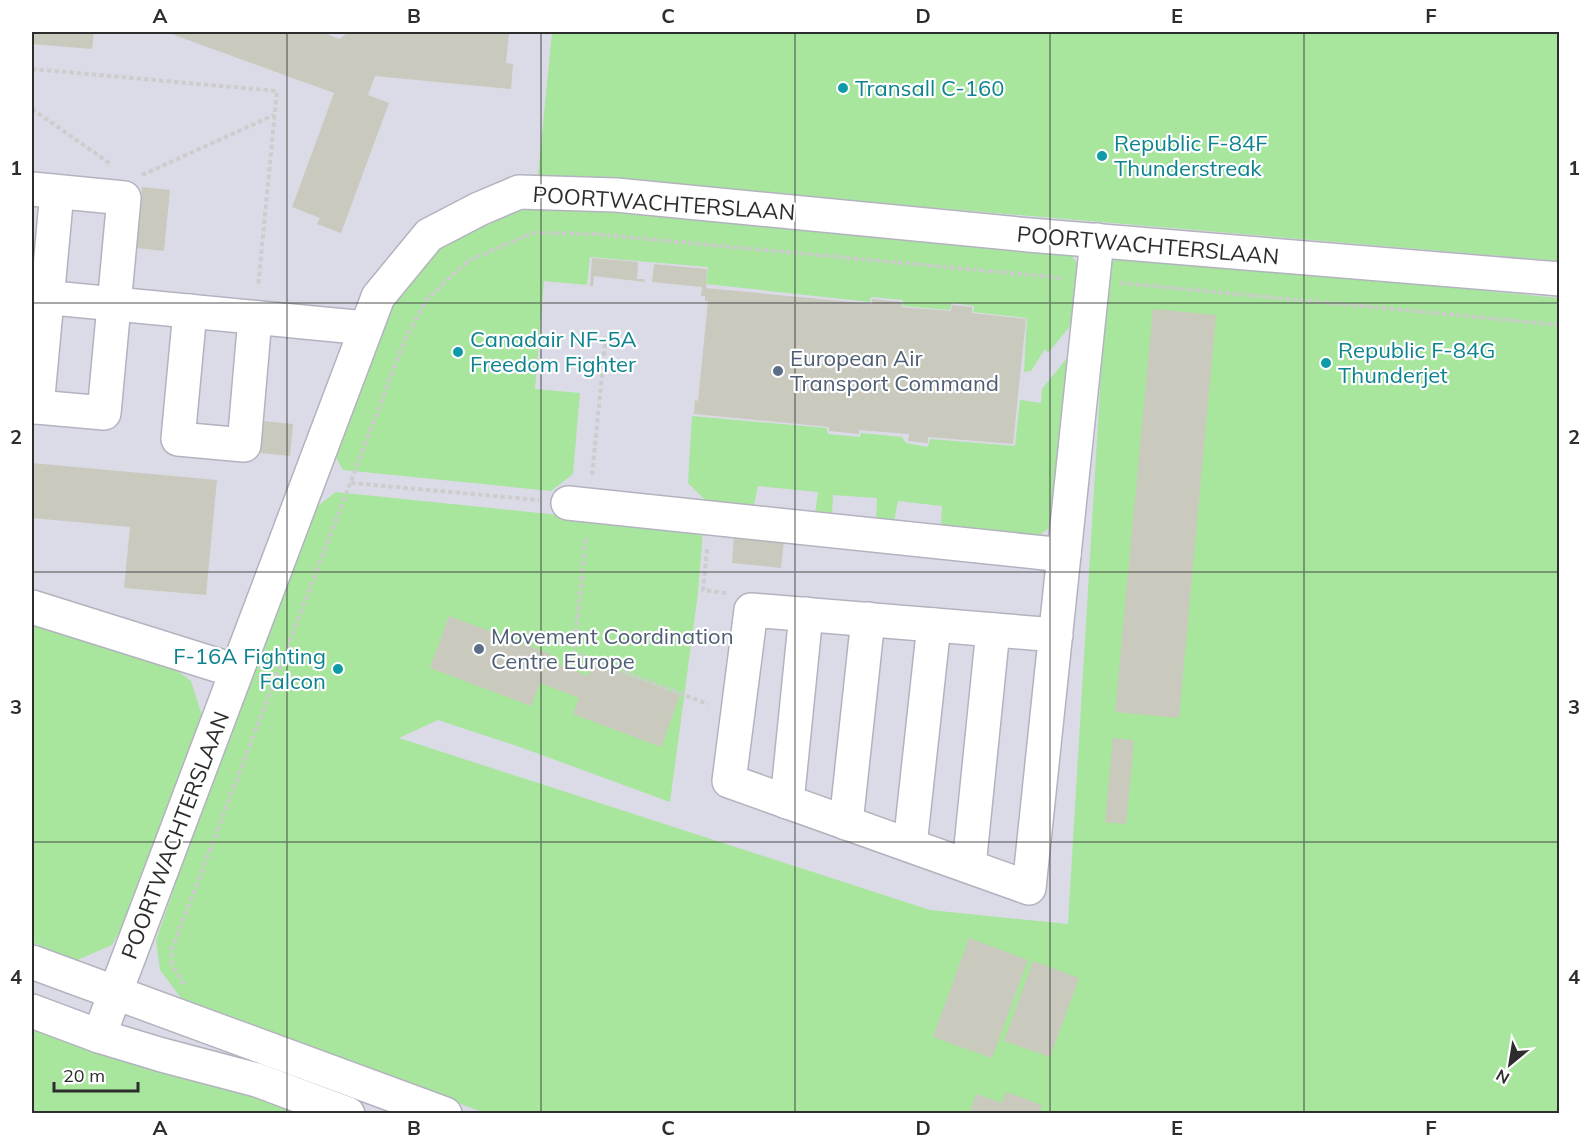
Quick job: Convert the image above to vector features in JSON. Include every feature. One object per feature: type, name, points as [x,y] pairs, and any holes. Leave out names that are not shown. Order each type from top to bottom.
[{"type":"lane","points":[[128,189],[104,413],[34,407],[44,190],[128,189]]},
{"type":"lane","name":"POORTWACHTERSLAAN","points":[[99,1036],[378,297],[429,235],[479,209],[519,192],[615,195],[1097,240],[1560,279]]},
{"type":"lane","points":[[1056,634],[751,610],[729,781],[1029,888],[1056,634],[1097,240]]},
{"type":"lane","points":[[39,297],[366,328]]},
{"type":"lane","points":[[190,311],[178,440],[243,445],[255,318]]},
{"type":"lane","points":[[568,503],[1064,555]]},
{"type":"lane","points":[[32,607],[236,671]]},
{"type":"lane","points":[[787,802],[806,614]]},
{"type":"lane","points":[[846,823],[867,619]]},
{"type":"lane","points":[[910,846],[934,625]]},
{"type":"lane","points":[[969,866],[993,630]]},
{"type":"lane","points":[[32,962],[445,1113]]},
{"type":"lane","points":[[32,1011],[99,1036],[257,1080],[343,1113],[352,1079]]},
{"type":"path","points":[[32,69],[277,91],[255,318]]},
{"type":"path","points":[[32,109],[128,189],[275,114]]},
{"type":"path","points":[[351,483],[568,503]]},
{"type":"path","points":[[710,518],[703,590],[732,593],[751,610]]},
{"type":"path","points":[[574,653],[705,704],[738,707]]},
{"type":"shaded area","points":[[32,32],[1559,32],[1559,1113],[32,1113]]},
{"type":"green space","points":[[552,32],[1559,32],[1559,261],[795,196],[537,186]]},
{"type":"green space","points":[[563,205],[1061,251],[1072,256],[1079,265],[1072,324],[1048,353],[1045,349],[1031,371],[1024,372],[1027,318],[973,312],[974,306],[952,303],[950,310],[903,306],[903,300],[871,297],[870,302],[706,284],[708,267],[590,257],[587,285],[544,281],[535,389],[580,393],[573,474],[551,491],[343,470],[330,447],[382,318],[443,243],[492,217]]},
{"type":"green space","points":[[1120,256],[1559,298],[1559,1113],[485,1113],[184,1002],[160,970],[156,940],[245,685],[309,513],[336,492],[703,530],[698,593],[670,802],[517,746],[438,720],[399,738],[930,910],[1068,924],[1101,372],[1111,281],[1102,280],[1108,266]]},
{"type":"green space","points":[[1071,353],[1055,520],[1038,536],[941,526],[942,506],[898,501],[894,522],[876,521],[877,498],[833,495],[832,516],[815,515],[818,492],[758,486],[753,509],[709,504],[688,483],[692,416],[827,428],[828,434],[860,437],[861,433],[902,437],[906,443],[928,447],[930,439],[1015,446],[1020,400],[1041,403],[1042,389]]},
{"type":"green space","points":[[32,620],[165,662],[191,681],[202,716],[127,918],[112,945],[75,961],[32,942]]},
{"type":"green space","points":[[32,1027],[317,1114],[32,1113]]},
{"type":"building","points":[[32,32],[94,32],[92,49],[32,44]]},
{"type":"building","points":[[166,32],[323,32],[339,39],[349,32],[509,33],[506,63],[513,64],[511,89],[375,76],[368,95],[389,103],[341,233],[317,224],[320,218],[292,207],[334,93]]},
{"type":"building","points":[[142,187],[170,190],[164,251],[136,248]]},
{"type":"building","points":[[592,258],[638,262],[637,279],[644,279],[645,282],[594,276],[593,286],[590,286]]},
{"type":"building","points":[[654,264],[707,269],[706,288],[872,304],[872,299],[902,302],[902,307],[951,311],[952,305],[972,307],[972,313],[1026,319],[1013,444],[928,437],[928,443],[908,441],[909,434],[859,430],[859,434],[829,431],[829,427],[694,414],[695,400],[698,401],[708,301],[705,301],[705,296],[701,296],[702,287],[652,282]]},
{"type":"building","points":[[1153,309],[1216,315],[1179,718],[1115,712]]},
{"type":"building","points":[[263,421],[293,424],[290,456],[260,453]]},
{"type":"building","points":[[32,463],[217,480],[206,595],[124,588],[130,527],[32,518]]},
{"type":"building","points":[[734,535],[784,540],[781,568],[732,563]]},
{"type":"building","points":[[449,616],[551,654],[548,661],[588,676],[593,662],[680,695],[661,747],[573,714],[579,698],[540,683],[531,706],[430,668]]},
{"type":"building","points":[[1113,738],[1134,740],[1126,824],[1105,822]]},
{"type":"building","points":[[969,938],[1028,960],[992,1058],[933,1037]]},
{"type":"building","points":[[1033,961],[1079,978],[1050,1057],[1004,1041]]},
{"type":"building","points":[[1006,1092],[1042,1105],[1039,1114],[969,1114],[976,1094],[1002,1103]]},
{"type":"place","name":"Transall C-160","points":[[843,88]]},
{"type":"place","name":"Republic F-84F Thunderstreak","points":[[1102,156]]},
{"type":"place","name":"Canadair NF-5A Freedom Fighter","points":[[458,352]]},
{"type":"place","name":"Republic F-84G Thunderjet","points":[[1326,363]]},
{"type":"place","name":"European Air Transport Command","points":[[778,371]]},
{"type":"place","name":"Movement Coordination Centre Europe","points":[[479,649]]},
{"type":"place","name":"F-16A Fighting Falcon","points":[[338,669]]}]
